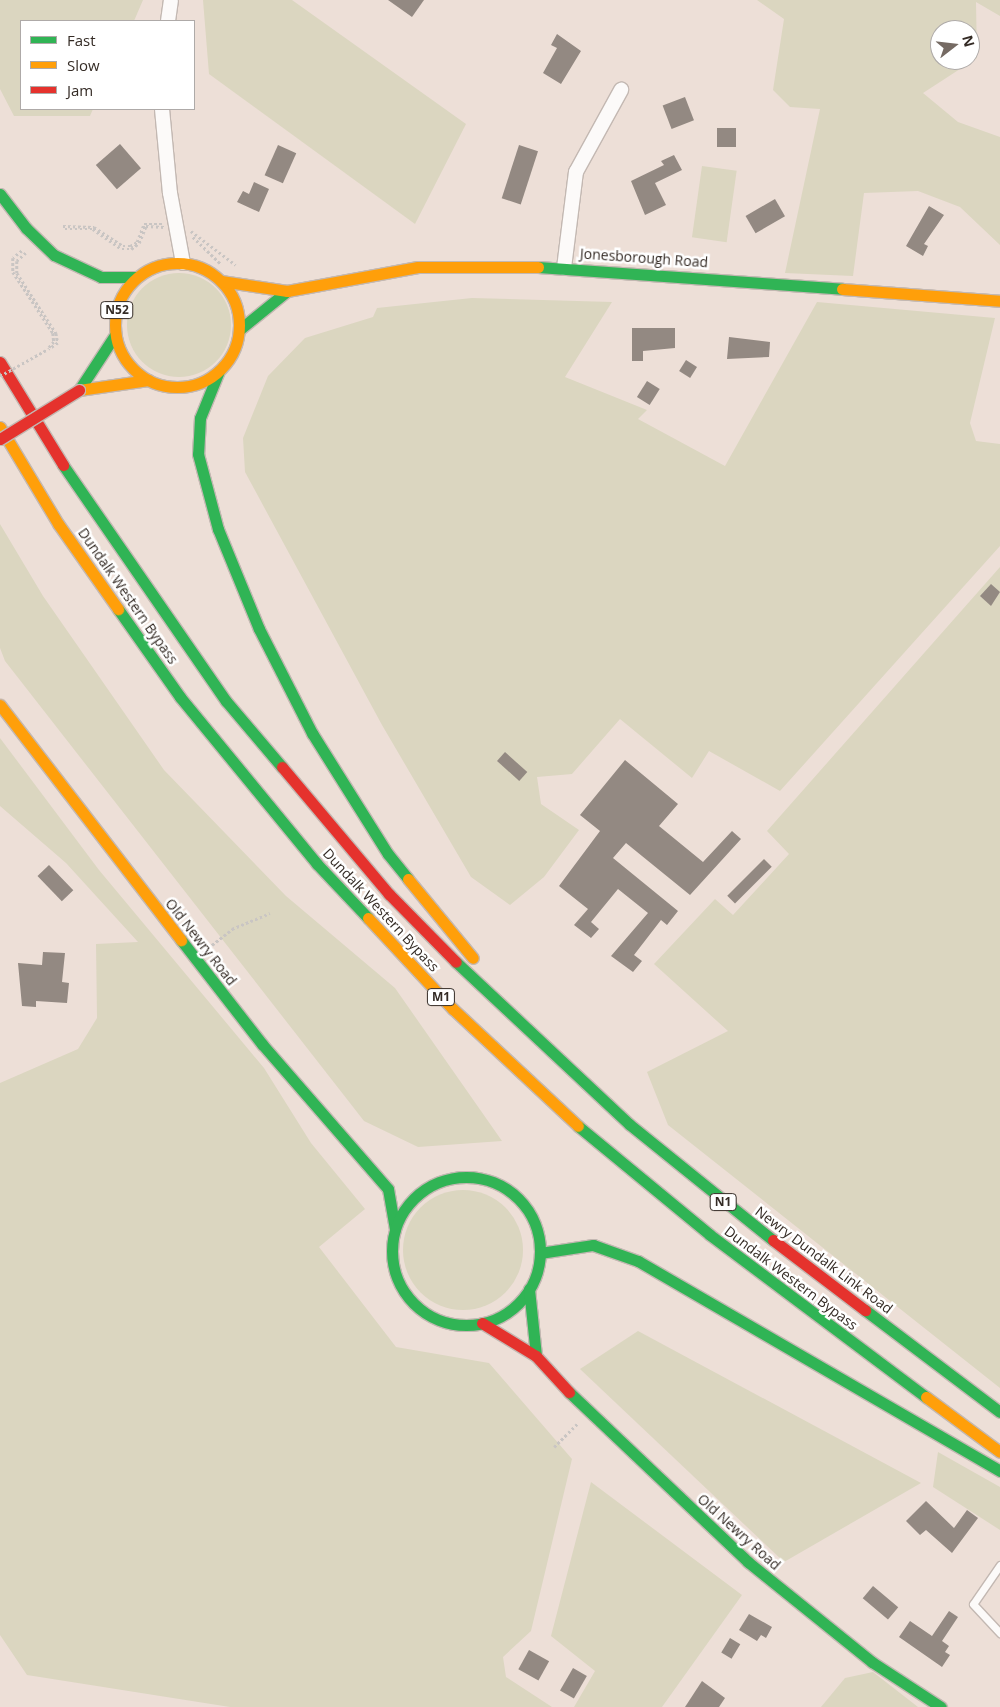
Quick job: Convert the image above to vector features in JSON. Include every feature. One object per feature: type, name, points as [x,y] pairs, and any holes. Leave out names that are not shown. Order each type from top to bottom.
[{"type":"main road","points":[[0,194],[26,228],[54,255],[77,269],[101,277],[136,277],[165,263],[183,263],[204,268],[221,281],[235,305],[239,330],[231,356],[220,371],[200,418],[198,454],[201,478],[218,529],[272,655],[312,733],[388,854],[458,941],[588,1088]]},
{"type":"main road","name":"Jonesborough Road","points":[[221,281],[287,291],[418,267],[471,264],[564,268],[1000,301]]},
{"type":"main road","name":"N52","points":[[79,390],[115,335],[119,302],[136,277]]},
{"type":"main road","name":"Jonesborough Road","points":[[239,330],[287,291]]},
{"type":"main road","name":"N52","points":[[115,335],[125,359],[148,380]]},
{"type":"main road","name":"Dundalk Western Bypass","points":[[0,362],[88,506],[142,586],[226,701],[296,789],[389,894],[588,1088]]},
{"type":"main road","name":"N52","points":[[0,439],[79,390],[148,380],[185,387],[220,371]]},
{"type":"main road","name":"Dundalk Western Bypass","points":[[0,427],[59,525],[180,697],[318,864],[446,1002],[569,1118],[702,1230],[1000,1452]]},
{"type":"main road","name":"Old Newry Road","points":[[0,705],[195,958],[388,1190],[395,1229]]},
{"type":"main road","name":"Newry Dundalk Link Road","points":[[588,1088],[733,1210],[1000,1412]]},
{"type":"main road","points":[[529,1289],[506,1314],[482,1323],[448,1322],[432,1317],[412,1301],[396,1272],[392,1255],[395,1229],[406,1206],[423,1190],[444,1180],[467,1176],[504,1188],[527,1209],[537,1230],[540,1253],[529,1289],[536,1356]]},
{"type":"main road","points":[[388,1190],[423,1190]]},
{"type":"main road","points":[[540,1253],[593,1245],[638,1261],[1000,1471]]},
{"type":"main road","name":"Old Newry Road","points":[[482,1323],[536,1356],[589,1412],[748,1562],[872,1662],[941,1707]]},
{"type":"street","points":[[168,20],[171,0]]},
{"type":"street","points":[[564,268],[576,172],[621,90]]},
{"type":"street","points":[[162,110],[181,229],[183,263]]},
{"type":"lane","points":[[1000,1565],[973,1604],[1000,1633]]},
{"type":"path","points":[[64,228],[93,229],[122,248],[131,249],[139,243],[146,226],[181,229],[241,268]]},
{"type":"path","points":[[181,229],[227,268]]},
{"type":"path","points":[[0,376],[48,349],[54,342],[53,333],[13,272],[13,258],[30,248]]},
{"type":"path","points":[[195,958],[232,929],[270,914]]},
{"type":"path","points":[[554,1447],[589,1412]]},
{"type":"shaded area","points":[[0,0],[143,0],[134,20],[20,20],[20,110],[93,110],[90,116],[14,116],[0,89]]},
{"type":"shaded area","points":[[203,0],[292,0],[466,124],[415,224],[209,74]]},
{"type":"shaded area","points":[[757,0],[1000,0],[1000,16],[976,2],[976,20],[930,20],[930,70],[958,70],[923,93],[958,122],[1000,137],[1000,245],[960,207],[918,191],[864,193],[853,276],[785,273],[820,109],[790,107],[773,90],[784,19]]},
{"type":"shaded area","points":[[702,166],[737,171],[727,242],[692,237]]},
{"type":"shaded area","points":[[179,273],[199,277],[216,288],[227,305],[231,325],[227,345],[216,362],[199,373],[179,377],[159,373],[142,362],[131,345],[127,325],[131,305],[142,288],[159,277]]},
{"type":"shaded area","points":[[472,298],[612,302],[565,377],[647,410],[638,419],[725,466],[817,302],[995,318],[970,423],[976,441],[1000,444],[1000,546],[780,791],[709,751],[692,778],[620,719],[572,774],[537,777],[541,804],[579,830],[544,877],[510,905],[471,877],[382,725],[245,472],[243,438],[268,376],[305,338],[373,317],[377,308]]},
{"type":"shaded area","points":[[0,524],[43,596],[164,770],[286,896],[395,988],[502,1141],[418,1147],[364,1121],[5,661],[0,648]]},
{"type":"shaded area","points":[[1000,567],[1000,1388],[668,1125],[647,1072],[728,1031],[654,964],[715,899],[733,915],[789,854],[767,831]]},
{"type":"shaded area","points":[[0,738],[99,870],[264,1068],[311,1143],[365,1209],[319,1247],[396,1347],[489,1363],[572,1459],[531,1631],[503,1657],[506,1677],[552,1707],[230,1707],[27,1675],[0,1635],[0,1083],[78,1049],[97,1018],[96,944],[138,942],[66,863],[0,806]]},
{"type":"shaded area","points":[[463,1190],[486,1194],[505,1208],[519,1227],[523,1250],[519,1273],[505,1292],[486,1306],[463,1310],[440,1306],[421,1292],[407,1273],[403,1250],[407,1227],[421,1208],[440,1194]]},
{"type":"shaded area","points":[[638,1331],[921,1483],[784,1562],[580,1369]]},
{"type":"shaded area","points":[[938,1452],[1000,1487],[1000,1530],[933,1487]]},
{"type":"shaded area","points":[[591,1482],[742,1595],[662,1707],[574,1707],[595,1671],[551,1636]]},
{"type":"shaded area","points":[[873,1672],[918,1707],[821,1707],[845,1678]]},
{"type":"building","points":[[388,0],[424,0],[412,17]]},
{"type":"building","points":[[557,34],[581,51],[561,84],[543,73],[557,48],[551,45]]},
{"type":"building","points":[[685,97],[694,120],[672,129],[663,106]]},
{"type":"building","points":[[717,128],[736,128],[736,147],[717,147]]},
{"type":"building","points":[[120,144],[141,168],[117,189],[96,165]]},
{"type":"building","points":[[278,145],[296,153],[283,183],[265,175]]},
{"type":"building","points":[[519,145],[538,151],[521,204],[502,198]]},
{"type":"building","points":[[674,155],[682,170],[655,183],[666,205],[645,215],[631,181],[664,165],[661,161]]},
{"type":"building","points":[[254,182],[269,189],[259,212],[237,202],[243,191],[249,194]]},
{"type":"building","points":[[775,199],[785,216],[756,233],[746,216]]},
{"type":"building","points":[[929,206],[944,215],[924,244],[928,246],[923,256],[906,246]]},
{"type":"building","points":[[632,328],[675,328],[675,348],[643,351],[643,361],[632,361]]},
{"type":"building","points":[[729,337],[770,342],[769,357],[727,359]]},
{"type":"building","points":[[686,360],[697,367],[690,378],[679,371]]},
{"type":"building","points":[[647,381],[660,389],[650,405],[637,397]]},
{"type":"building","points":[[991,584],[1000,592],[991,606],[980,596]]},
{"type":"building","points":[[505,752],[527,772],[519,781],[497,761]]},
{"type":"building","points":[[625,760],[678,804],[659,826],[703,862],[732,831],[741,839],[690,895],[626,843],[613,858],[678,911],[667,925],[661,920],[634,955],[642,961],[633,972],[611,956],[648,913],[618,889],[591,922],[599,929],[591,938],[574,925],[588,909],[559,886],[600,831],[580,815]]},
{"type":"building","points":[[764,859],[772,867],[735,904],[727,896]]},
{"type":"building","points":[[49,865],[73,890],[62,901],[37,876]]},
{"type":"building","points":[[43,952],[65,953],[62,982],[69,983],[67,1003],[36,1001],[36,1007],[22,1006],[18,963],[42,965]]},
{"type":"building","points":[[926,1501],[954,1528],[967,1510],[978,1518],[952,1553],[926,1530],[920,1535],[906,1521]]},
{"type":"building","points":[[873,1586],[898,1607],[888,1619],[863,1598]]},
{"type":"building","points":[[949,1611],[958,1617],[942,1641],[949,1646],[945,1652],[950,1655],[942,1667],[899,1637],[910,1621],[932,1636]]},
{"type":"building","points":[[749,1614],[772,1627],[766,1638],[761,1635],[757,1641],[739,1630]]},
{"type":"building","points":[[730,1638],[740,1644],[732,1659],[721,1653]]},
{"type":"building","points":[[529,1650],[549,1661],[538,1680],[518,1669]]},
{"type":"building","points":[[573,1668],[587,1676],[574,1699],[560,1691]]},
{"type":"building","points":[[702,1681],[725,1698],[719,1707],[685,1707]]},
{"type":"traffic: fast","points":[[0,194],[26,228],[54,255],[101,277],[136,277]]},
{"type":"traffic: fast","points":[[538,267],[842,289]]},
{"type":"traffic: fast","points":[[239,330],[287,291]]},
{"type":"traffic: fast","points":[[79,390],[115,335]]},
{"type":"traffic: fast","points":[[219,371],[200,418],[198,454],[218,529],[259,629],[312,733],[388,854],[408,879]]},
{"type":"traffic: fast","points":[[63,465],[226,701],[282,767]]},
{"type":"traffic: fast","points":[[118,609],[180,697],[317,864],[368,918]]},
{"type":"traffic: fast","points":[[181,940],[262,1044],[388,1189],[395,1229]]},
{"type":"traffic: fast","points":[[456,962],[629,1124],[773,1240]]},
{"type":"traffic: fast","points":[[578,1126],[710,1235],[926,1397]]},
{"type":"traffic: fast","points":[[466,1177],[494,1183],[518,1199],[534,1223],[540,1251],[534,1279],[518,1303],[494,1319],[466,1325],[438,1319],[414,1303],[398,1279],[392,1251],[398,1223],[414,1199],[438,1183],[466,1177]]},
{"type":"traffic: fast","points":[[540,1253],[593,1245],[638,1261],[1000,1471]]},
{"type":"traffic: fast","points":[[529,1289],[536,1356]]},
{"type":"traffic: fast","points":[[865,1310],[1000,1412]]},
{"type":"traffic: fast","points":[[569,1392],[748,1562],[872,1662],[941,1707]]},
{"type":"traffic: slow","points":[[177,263],[201,268],[212,273],[221,281],[229,290],[234,301],[239,325],[234,349],[229,360],[221,369],[212,377],[201,382],[177,387],[153,382],[142,377],[133,369],[125,360],[120,349],[115,325],[120,301],[125,290],[133,281],[142,273],[153,268],[177,263]]},
{"type":"traffic: slow","points":[[221,281],[287,291],[418,267],[538,267]]},
{"type":"traffic: slow","points":[[842,289],[1000,301]]},
{"type":"traffic: slow","points":[[79,390],[148,380]]},
{"type":"traffic: slow","points":[[0,427],[59,525],[118,609]]},
{"type":"traffic: slow","points":[[0,705],[181,940]]},
{"type":"traffic: slow","points":[[408,879],[473,958]]},
{"type":"traffic: slow","points":[[368,918],[453,1009],[578,1126]]},
{"type":"traffic: slow","points":[[926,1397],[1000,1452]]},
{"type":"traffic: jam","points":[[0,362],[63,465]]},
{"type":"traffic: jam","points":[[0,439],[79,390]]},
{"type":"traffic: jam","points":[[282,767],[389,894],[456,962]]},
{"type":"traffic: jam","points":[[773,1240],[865,1310]]},
{"type":"traffic: jam","points":[[482,1323],[536,1356],[569,1392]]}]
